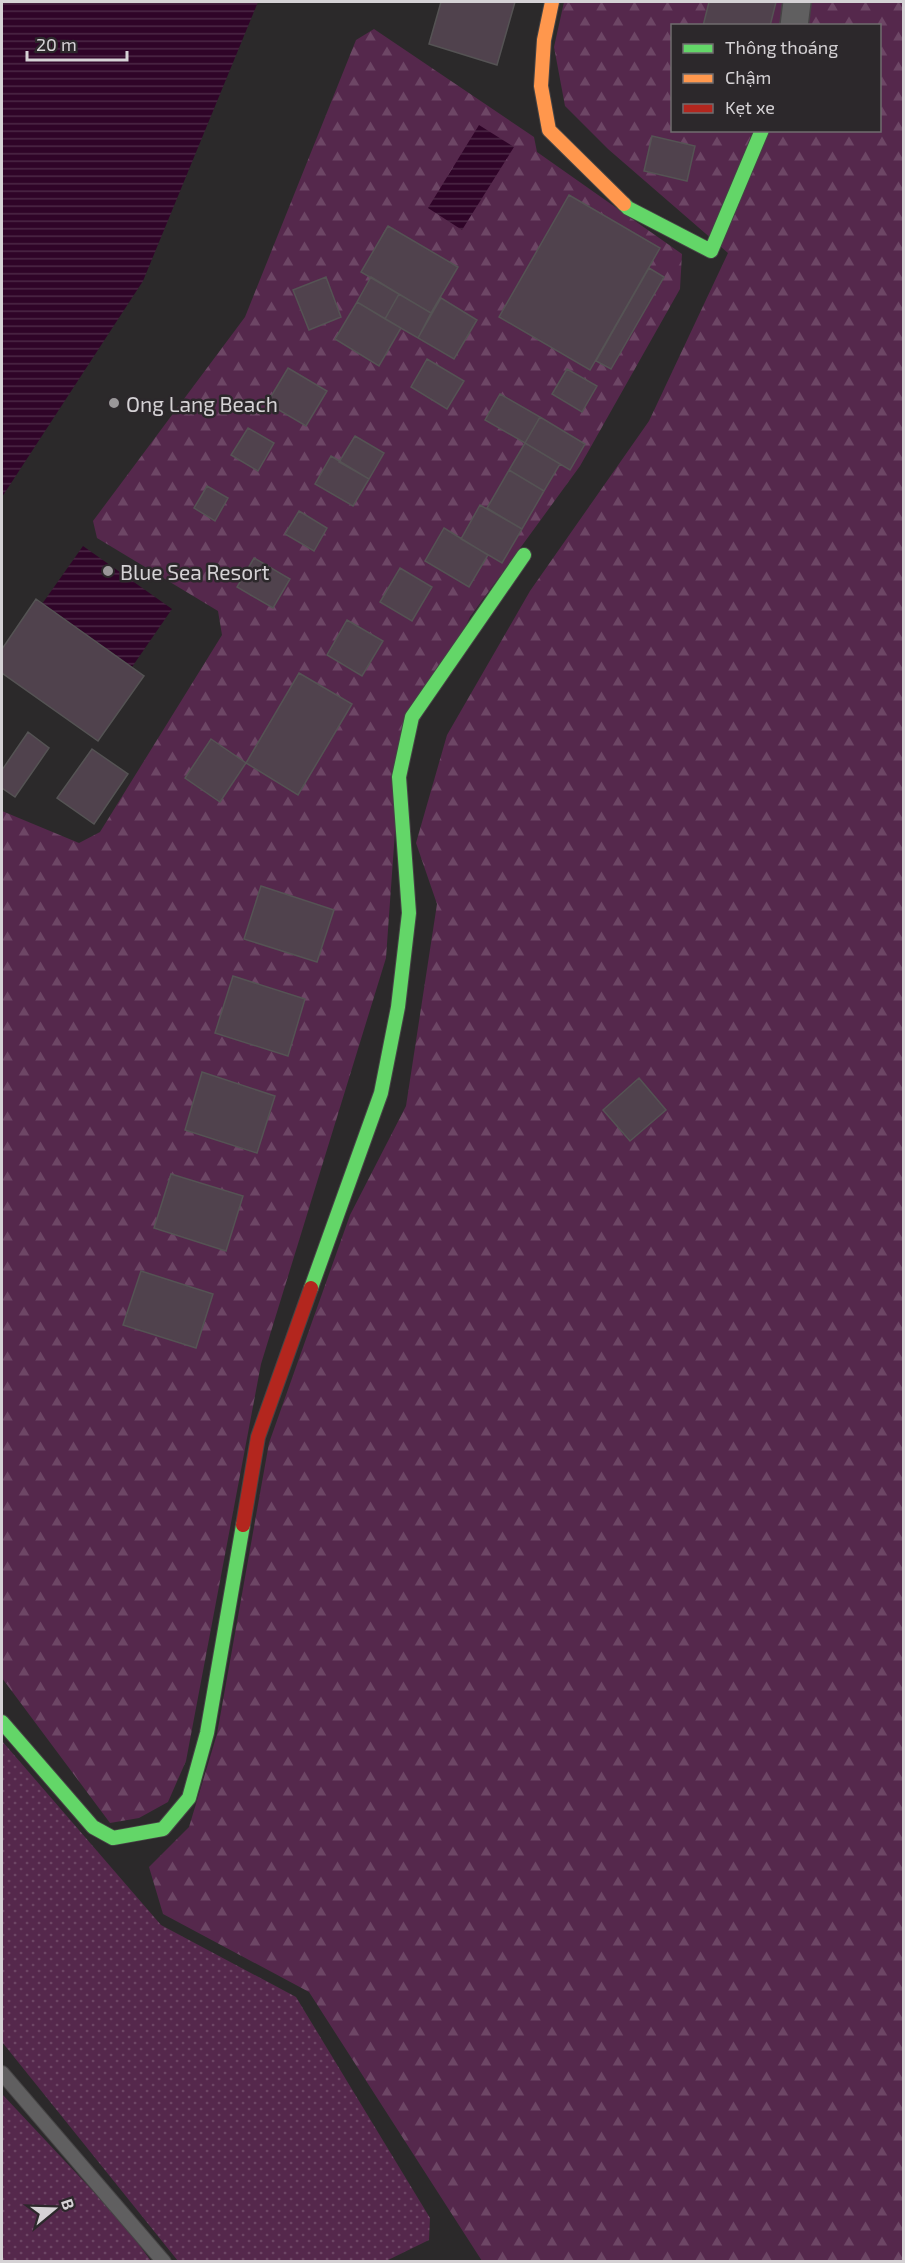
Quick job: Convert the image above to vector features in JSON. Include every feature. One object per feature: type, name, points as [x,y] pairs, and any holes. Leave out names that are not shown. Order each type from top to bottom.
[{"type":"street","points":[[552,2],[544,40],[541,86],[549,130],[628,208],[711,251],[761,132]]},
{"type":"street","points":[[794,24],[797,2]]},
{"type":"street","points":[[2,1722],[93,1827],[113,1838],[164,1829],[189,1798],[207,1733],[258,1437],[381,1093],[398,1007],[409,913],[399,777],[412,717],[524,555]]},
{"type":"lane","points":[[2,2073],[164,2262]]},
{"type":"green space","points":[[564,2],[903,2],[903,2261],[482,2261],[309,1992],[163,1914],[149,1867],[189,1827],[217,1734],[269,1443],[350,1215],[406,1106],[437,904],[416,843],[447,735],[530,591],[649,421],[728,253],[608,149],[565,106],[554,47]]},
{"type":"green space","points":[[374,29],[534,137],[537,152],[682,254],[680,289],[580,466],[470,617],[400,761],[386,958],[261,1364],[186,1761],[168,1802],[139,1818],[110,1823],[2,1678],[2,811],[79,843],[100,832],[222,635],[218,611],[97,538],[93,521],[245,317],[356,40]]},
{"type":"green space","points":[[2,1741],[161,1925],[296,1997],[430,2218],[429,2240],[386,2261],[178,2261],[2,2042]]},
{"type":"green space","points":[[2,2094],[123,2223],[151,2261],[2,2261]]},
{"type":"shaded area","points":[[2,2],[258,2],[143,281],[2,497]]},
{"type":"shaded area","points":[[479,125],[514,147],[462,230],[428,208]]},
{"type":"shaded area","points":[[83,546],[172,609],[132,667],[42,604]]},
{"type":"building","points":[[441,2],[515,2],[497,65],[429,44]]},
{"type":"building","points":[[709,2],[776,2],[770,24],[704,24]]},
{"type":"building","points":[[652,136],[695,146],[687,181],[644,171]]},
{"type":"building","points":[[569,195],[660,248],[590,370],[499,317]]},
{"type":"building","points":[[388,226],[458,267],[431,313],[361,272]]},
{"type":"building","points":[[649,268],[664,277],[611,369],[596,361]]},
{"type":"building","points":[[326,277],[341,317],[309,330],[293,290]]},
{"type":"building","points":[[371,277],[399,294],[385,319],[357,302]]},
{"type":"building","points":[[399,294],[431,313],[418,338],[385,319]]},
{"type":"building","points":[[441,298],[477,320],[454,359],[418,338]]},
{"type":"building","points":[[357,302],[401,328],[379,366],[335,339]]},
{"type":"building","points":[[427,359],[464,381],[447,409],[411,387]]},
{"type":"building","points":[[288,368],[327,391],[306,426],[267,403]]},
{"type":"building","points":[[567,369],[597,386],[582,412],[552,394]]},
{"type":"building","points":[[500,394],[540,417],[525,443],[485,420]]},
{"type":"building","points":[[540,417],[585,444],[570,470],[525,443]]},
{"type":"building","points":[[248,428],[274,443],[258,471],[231,455]]},
{"type":"building","points":[[355,436],[384,453],[369,479],[339,462]]},
{"type":"building","points":[[525,443],[560,464],[544,491],[509,470]]},
{"type":"building","points":[[331,456],[369,479],[353,506],[315,484]]},
{"type":"building","points":[[509,470],[544,491],[522,529],[487,508]]},
{"type":"building","points":[[207,486],[228,498],[215,521],[194,508]]},
{"type":"building","points":[[480,505],[522,529],[502,563],[461,539]]},
{"type":"building","points":[[299,511],[327,528],[314,551],[285,534]]},
{"type":"building","points":[[444,528],[488,555],[469,587],[425,561]]},
{"type":"building","points":[[254,558],[290,579],[273,608],[237,587]]},
{"type":"building","points":[[400,568],[432,587],[412,621],[380,602]]},
{"type":"building","points":[[36,599],[144,676],[98,741],[2,673],[2,649]]},
{"type":"building","points":[[347,620],[383,641],[362,676],[327,655]]},
{"type":"building","points":[[299,673],[352,704],[298,795],[246,763]]},
{"type":"building","points":[[28,732],[49,748],[15,797],[2,788],[2,770]]},
{"type":"building","points":[[211,739],[246,763],[220,802],[185,778]]},
{"type":"building","points":[[92,749],[128,774],[94,824],[57,798]]},
{"type":"building","points":[[261,886],[334,910],[317,962],[244,939]]},
{"type":"building","points":[[233,976],[305,999],[288,1056],[215,1033]]},
{"type":"building","points":[[202,1072],[275,1096],[257,1153],[185,1130]]},
{"type":"building","points":[[639,1078],[666,1110],[630,1141],[603,1110]]},
{"type":"building","points":[[171,1174],[243,1196],[226,1251],[154,1228]]},
{"type":"building","points":[[141,1271],[213,1294],[196,1348],[123,1325]]},
{"type":"traffic: fast","points":[[624,204],[711,251],[761,132]]},
{"type":"traffic: fast","points":[[311,1288],[381,1093],[398,1007],[409,913],[399,777],[412,717],[524,555]]},
{"type":"traffic: fast","points":[[2,1722],[93,1827],[113,1838],[163,1829],[189,1798],[207,1733],[243,1525]]},
{"type":"traffic: slow","points":[[552,2],[544,40],[541,86],[549,130],[624,204]]},
{"type":"traffic: jam","points":[[243,1525],[258,1437],[311,1288]]},
{"type":"place","name":"Ong Lang Beach","points":[[114,403]]},
{"type":"place","name":"Blue Sea Resort","points":[[108,571]]}]
